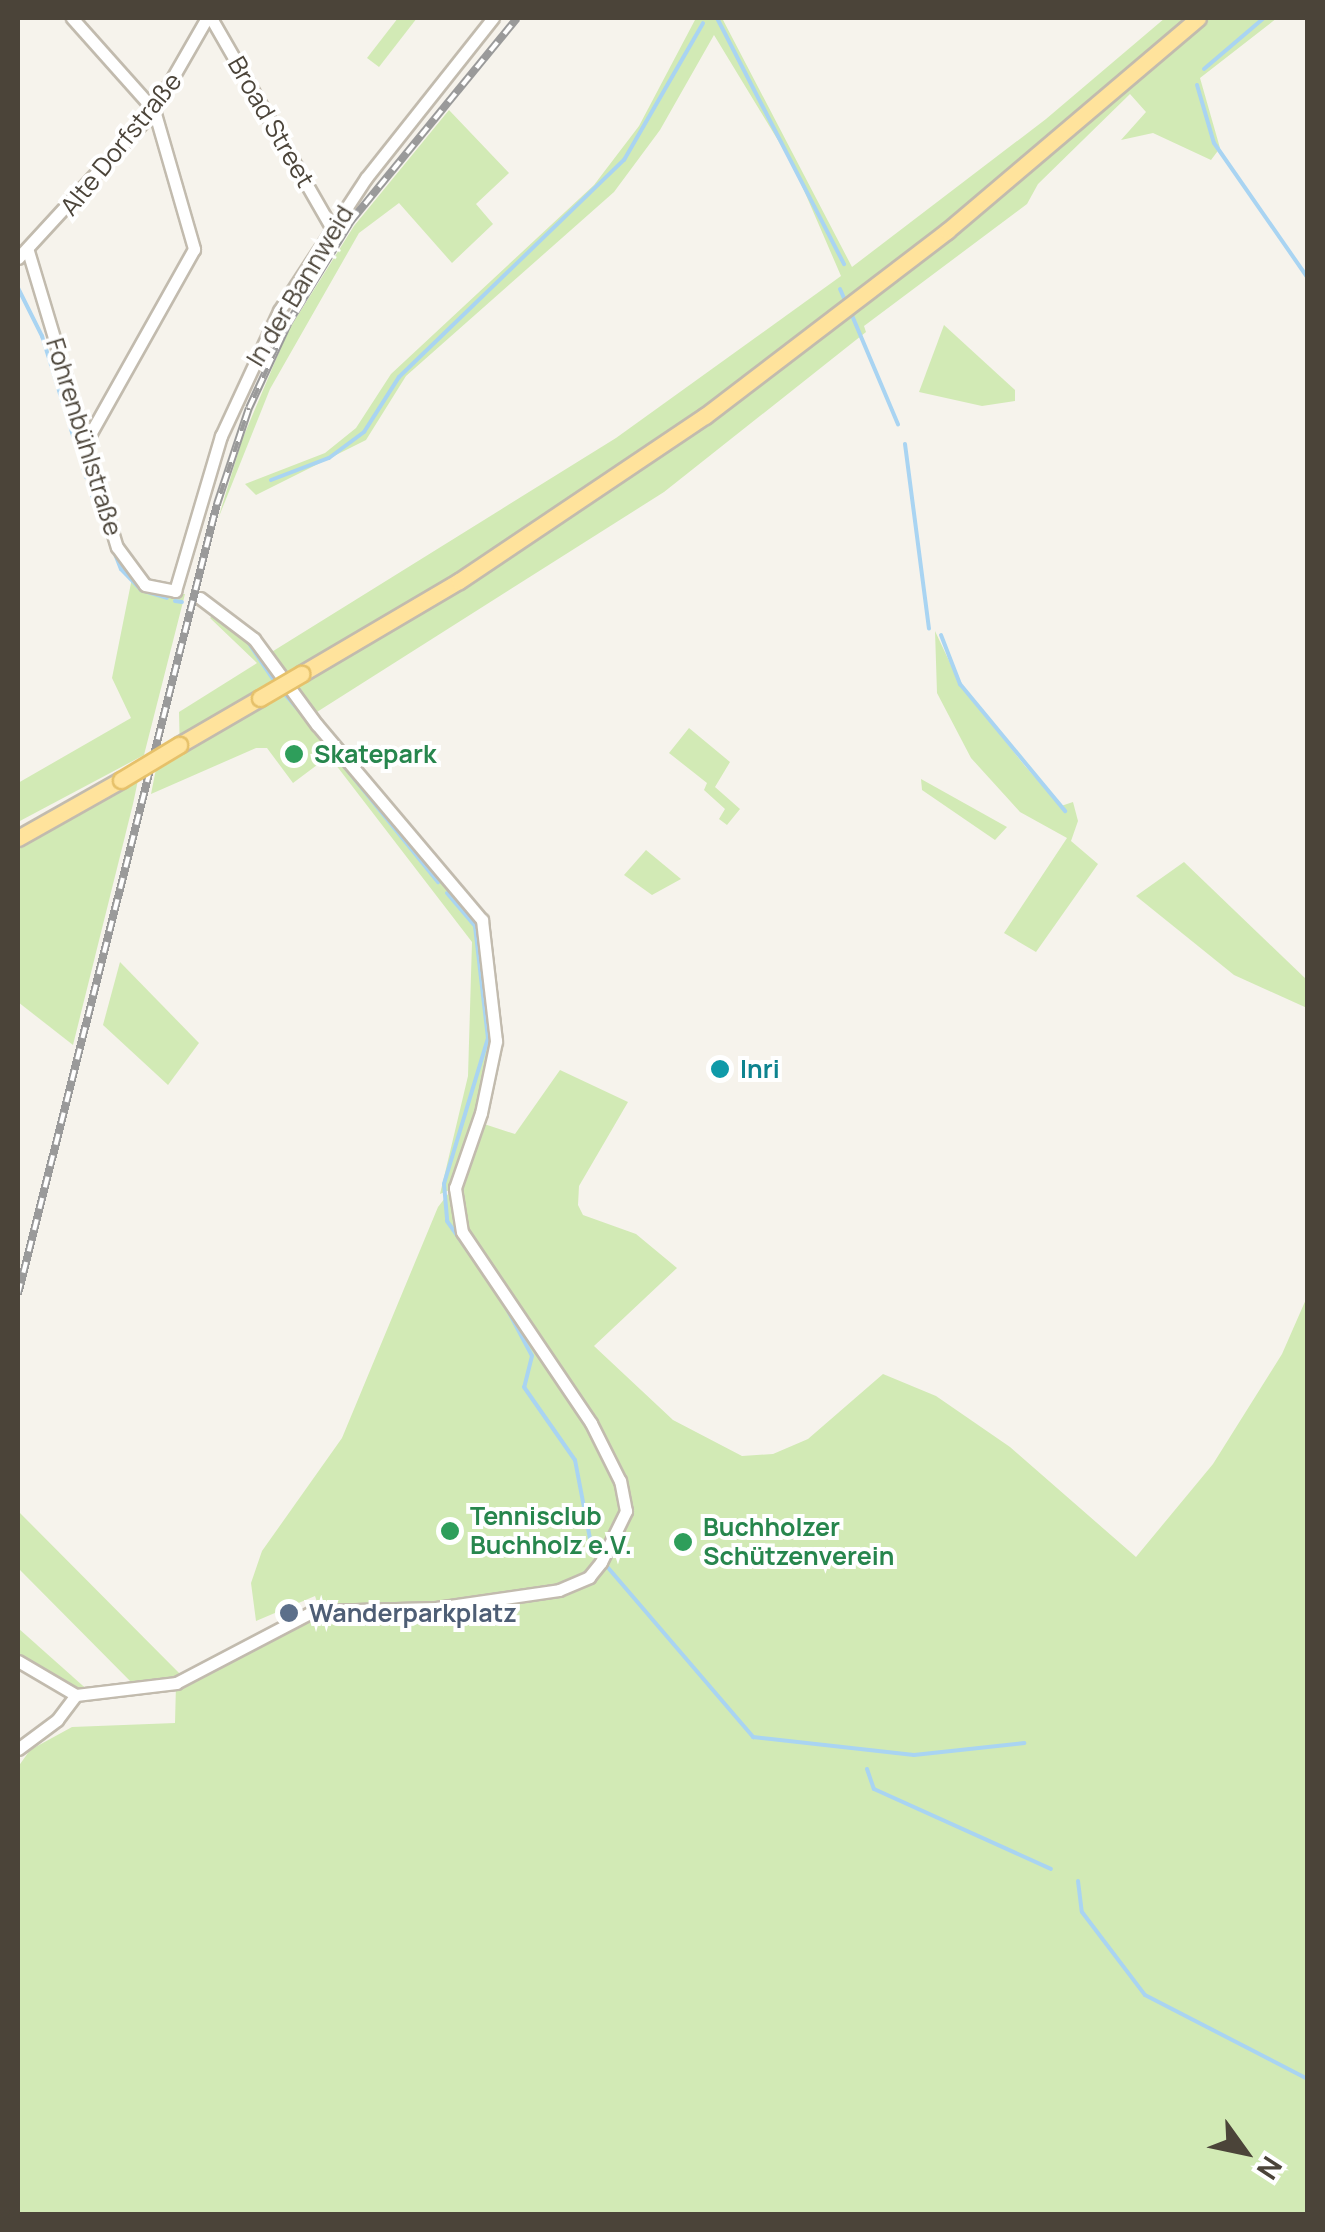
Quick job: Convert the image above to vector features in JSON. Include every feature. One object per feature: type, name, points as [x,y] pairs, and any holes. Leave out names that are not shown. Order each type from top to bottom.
[{"type":"main road","points":[[18,838],[301,674],[589,496],[837,318],[1198,18]]},
{"type":"street","points":[[72,18],[154,110],[194,249],[104,418],[86,440]]},
{"type":"street","name":"Alte Dorfstraße","points":[[23,255],[154,110],[188,61],[209,18]]},
{"type":"street","name":"Broad Street","points":[[209,18],[331,227]]},
{"type":"street","name":"In der Bannweid","points":[[176,591],[241,386],[331,227],[494,18]]},
{"type":"street","name":"Fohrenbühlstraße","points":[[23,255],[130,573],[146,585],[176,591]]},
{"type":"street","points":[[18,1662],[76,1695],[176,1683],[255,1637],[333,1608],[436,1608],[545,1594],[589,1576],[603,1560],[626,1511],[620,1481],[536,1336],[479,1266],[462,1232],[455,1188],[481,1112],[496,1041],[482,920],[317,725],[254,639],[200,598]]},
{"type":"street","points":[[18,1749],[57,1720],[76,1695]]},
{"type":"green space","points":[[398,18],[417,18],[379,67],[367,58]]},
{"type":"green space","points":[[696,18],[722,18],[852,267],[1046,119],[1165,18],[1277,18],[1200,78],[1220,148],[1211,160],[1153,133],[1121,140],[1146,112],[1130,94],[1038,184],[1027,204],[864,326],[866,332],[664,492],[309,717],[480,921],[496,1041],[478,1122],[515,1134],[560,1070],[628,1102],[579,1186],[578,1205],[583,1215],[636,1234],[677,1268],[594,1346],[673,1420],[742,1456],[773,1454],[808,1439],[883,1374],[936,1396],[1010,1447],[1136,1557],[1213,1464],[1282,1354],[1307,1297],[1307,2214],[18,2214],[18,1767],[30,1750],[72,1727],[175,1723],[176,1684],[140,1691],[18,1568],[18,1511],[185,1679],[334,1611],[548,1598],[559,1590],[409,1606],[319,1608],[315,1596],[256,1621],[251,1583],[262,1551],[342,1438],[438,1207],[452,1189],[440,1194],[468,1076],[472,942],[329,756],[293,783],[267,748],[256,748],[151,794],[156,769],[180,755],[179,712],[257,663],[210,618],[219,609],[270,653],[616,438],[841,276],[793,165],[714,35],[660,130],[614,192],[406,376],[366,440],[256,495],[245,484],[325,453],[356,428],[391,374],[594,185],[639,126]]},
{"type":"green space","points":[[449,110],[509,173],[476,204],[493,224],[452,263],[399,203],[359,233],[270,389],[218,519],[242,440],[288,331],[354,226]]},
{"type":"green space","points":[[944,325],[1015,390],[1015,401],[982,406],[919,392]]},
{"type":"green space","points":[[132,578],[157,593],[185,594],[144,755],[18,822],[18,783],[131,718],[112,678]]},
{"type":"green space","points":[[935,631],[960,684],[1025,766],[1061,806],[1073,802],[1078,821],[1071,841],[1098,864],[1036,952],[1004,933],[1067,838],[1020,812],[971,758],[937,693]]},
{"type":"green space","points":[[689,728],[730,762],[715,787],[740,809],[727,825],[719,819],[725,809],[704,790],[707,783],[669,753]]},
{"type":"green space","points":[[921,779],[1007,827],[995,840],[922,790]]},
{"type":"green space","points":[[138,780],[73,1045],[18,1002],[18,844]]},
{"type":"green space","points":[[646,850],[681,879],[652,895],[624,875]]},
{"type":"green space","points":[[1184,862],[1307,980],[1307,1008],[1234,975],[1136,896]]},
{"type":"green space","points":[[120,962],[199,1043],[168,1085],[103,1025]]},
{"type":"green space","points":[[18,1628],[91,1693],[76,1695],[18,1661]]},
{"type":"waterway","points":[[717,18],[844,264]]},
{"type":"waterway","points":[[1204,69],[1264,18]]},
{"type":"waterway","points":[[271,480],[329,458],[364,432],[399,377],[624,160],[703,23]]},
{"type":"waterway","points":[[1197,85],[1214,143],[1308,278]]},
{"type":"waterway","points":[[18,288],[42,336],[86,477]]},
{"type":"waterway","points":[[840,289],[845,300]]},
{"type":"waterway","points":[[851,313],[898,424]]},
{"type":"waterway","points":[[905,444],[929,628]]},
{"type":"waterway","points":[[88,485],[121,569],[141,590],[167,598]]},
{"type":"waterway","points":[[175,601],[182,602]]},
{"type":"waterway","points":[[941,635],[960,684],[1065,811]]},
{"type":"waterway","points":[[246,639],[277,685]]},
{"type":"waterway","points":[[283,692],[303,715]]},
{"type":"waterway","points":[[340,761],[438,882]]},
{"type":"waterway","points":[[447,893],[475,926],[488,1038],[444,1184],[447,1221],[487,1278]]},
{"type":"waterway","points":[[506,1307],[532,1356],[524,1387],[575,1460],[592,1549],[753,1737],[914,1755],[1024,1743]]},
{"type":"waterway","points":[[867,1769],[874,1789],[1051,1869]]},
{"type":"waterway","points":[[1078,1881],[1082,1912],[1145,1995],[1308,2079]]},
{"type":"railway","points":[[18,1294],[217,504],[249,408],[289,322],[351,221],[517,18]]},
{"type":"place","name":"Skatepark","points":[[294,754]]},
{"type":"place","name":"Inri","points":[[720,1069]]},
{"type":"place","name":"Tennisclub Buchholz e.V.","points":[[450,1531]]},
{"type":"place","name":"Buchholzer Schützenverein","points":[[683,1542]]},
{"type":"place","name":"Wanderparkplatz","points":[[289,1613]]}]
